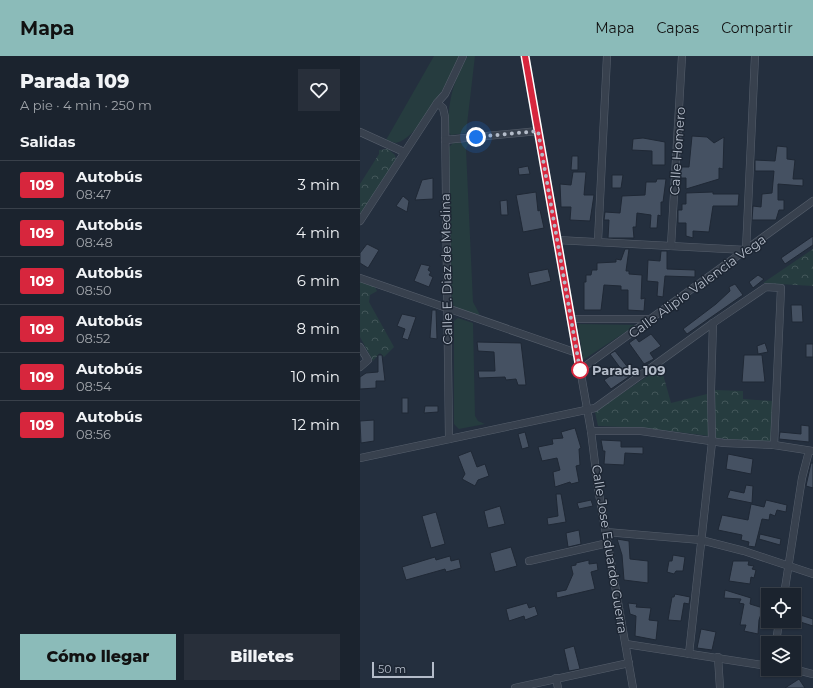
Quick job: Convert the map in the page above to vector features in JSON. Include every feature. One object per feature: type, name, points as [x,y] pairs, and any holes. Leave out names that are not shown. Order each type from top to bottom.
[{"type":"street","points":[[360,221],[404,152],[437,103],[445,94],[463,56]]},
{"type":"street","points":[[525,56],[580,370]]},
{"type":"street","points":[[598,241],[607,56]]},
{"type":"street","name":"Calle Homero","points":[[671,246],[682,56]]},
{"type":"street","points":[[557,240],[746,250],[755,56]]},
{"type":"street","name":"Calle E. Diaz de Medina","points":[[437,103],[443,108],[445,140],[446,307],[449,439]]},
{"type":"street","points":[[445,140],[538,131]]},
{"type":"street","points":[[360,132],[404,152]]},
{"type":"street","name":"Calle Alipio Valencia Vega","points":[[580,370],[653,319],[813,201]]},
{"type":"street","points":[[360,278],[577,353]]},
{"type":"street","points":[[360,458],[595,408],[713,323],[766,287],[781,288],[774,445]]},
{"type":"street","points":[[572,319],[653,319]]},
{"type":"street","points":[[689,654],[712,442],[711,390],[713,323]]},
{"type":"street","points":[[360,347],[368,360],[360,367]]},
{"type":"street","name":"Calle Jose Eduardo Guerra","points":[[580,370],[591,431],[598,488],[633,688]]},
{"type":"street","points":[[591,431],[641,431],[712,442],[774,445],[811,451],[802,478],[785,588]]},
{"type":"street","points":[[606,532],[702,540],[744,551],[813,574]]},
{"type":"street","points":[[529,562],[608,543]]},
{"type":"street","points":[[626,644],[761,665]]},
{"type":"street","points":[[718,657],[720,688]]},
{"type":"street","points":[[515,688],[629,663]]},
{"type":"street","points":[[801,671],[813,674]]},
{"type":"street","points":[[556,678],[558,688]]},
{"type":"green space","points":[[434,56],[460,56],[433,106],[415,130],[405,139],[396,143],[386,140]]},
{"type":"green space","points":[[468,56],[475,56],[466,133],[451,135],[447,130],[452,92],[462,66]]},
{"type":"green space","points":[[469,142],[466,149],[473,302],[480,315],[455,308],[452,302],[448,148],[453,143]]},
{"type":"green space","points":[[388,149],[395,155],[396,160],[360,216],[360,184],[379,154],[379,150]]},
{"type":"green space","points":[[813,249],[813,286],[763,283]]},
{"type":"green space","points":[[360,281],[374,285],[377,291],[370,295],[369,302],[394,347],[384,357],[380,353],[373,361],[360,337]]},
{"type":"green space","points":[[458,318],[473,323],[475,416],[478,421],[485,424],[459,429],[454,424],[454,321]]},
{"type":"green space","points":[[578,324],[636,325],[583,360]]},
{"type":"green space","points":[[661,367],[671,403],[707,394],[709,436],[646,428],[598,426],[595,412]]},
{"type":"green space","points":[[715,390],[743,391],[743,399],[773,401],[772,442],[715,438]]},
{"type":"building","points":[[692,136],[707,137],[714,143],[724,137],[723,169],[719,168],[719,179],[686,189],[686,178],[680,178],[681,167],[689,167]]},
{"type":"building","points":[[643,138],[665,142],[665,165],[652,165],[652,151],[632,150],[633,139]]},
{"type":"building","points":[[777,146],[787,147],[787,159],[795,160],[793,179],[803,179],[803,186],[778,184],[778,200],[784,200],[784,210],[779,210],[776,220],[752,220],[753,206],[761,207],[762,194],[772,193],[774,171],[755,171],[755,160],[775,161]]},
{"type":"building","points":[[572,156],[578,156],[578,170],[571,170]]},
{"type":"building","points":[[528,166],[530,174],[519,175],[518,168]]},
{"type":"building","points":[[573,172],[586,172],[584,195],[594,195],[590,221],[570,220],[571,207],[561,207],[560,184],[571,185]]},
{"type":"building","points":[[612,175],[623,175],[621,188],[612,188]]},
{"type":"building","points":[[433,178],[433,199],[415,200],[422,180]]},
{"type":"building","points":[[657,179],[666,179],[663,202],[661,202],[661,216],[658,215],[657,228],[650,228],[651,215],[637,213],[636,227],[633,227],[634,238],[608,238],[609,220],[604,220],[605,212],[620,213],[622,196],[645,195],[646,182],[656,182]]},
{"type":"building","points":[[536,192],[538,211],[540,210],[544,228],[523,232],[516,195]]},
{"type":"building","points":[[713,192],[713,194],[739,194],[738,206],[713,206],[709,232],[693,231],[693,238],[686,236],[686,223],[678,223],[678,210],[682,210],[682,204],[686,204],[686,193]]},
{"type":"building","points":[[403,196],[409,201],[407,212],[396,206]]},
{"type":"building","points":[[507,200],[508,215],[501,215],[500,201]]},
{"type":"building","points":[[813,236],[813,245],[785,264],[781,258]]},
{"type":"building","points":[[367,244],[379,250],[368,268],[360,263],[360,253]]},
{"type":"building","points":[[625,249],[629,249],[626,271],[629,271],[629,274],[642,275],[641,299],[645,298],[644,311],[628,310],[628,290],[621,290],[621,286],[604,285],[601,310],[584,310],[584,282],[586,282],[586,275],[591,275],[592,270],[597,270],[597,263],[616,262],[616,259],[621,260]]},
{"type":"building","points":[[661,251],[667,251],[667,269],[695,270],[695,277],[665,276],[663,297],[657,296],[658,282],[647,281],[648,260],[660,261]]},
{"type":"building","points":[[421,264],[430,266],[428,270],[431,272],[429,275],[433,277],[429,287],[414,281]]},
{"type":"building","points":[[548,269],[551,281],[531,286],[528,273]]},
{"type":"building","points":[[758,275],[764,279],[753,288],[749,282]]},
{"type":"building","points":[[735,284],[743,295],[687,334],[683,329],[716,304],[730,291],[729,287]]},
{"type":"building","points":[[791,305],[802,305],[803,322],[792,322]]},
{"type":"building","points":[[432,310],[436,310],[437,339],[430,338]]},
{"type":"building","points":[[402,314],[416,317],[408,340],[402,338],[405,329],[397,326]]},
{"type":"building","points":[[651,334],[661,346],[650,353],[654,359],[644,364],[629,343],[636,338],[639,342]]},
{"type":"building","points":[[477,342],[521,343],[526,385],[518,385],[516,379],[506,380],[505,377],[479,378],[478,371],[495,371],[494,352],[478,351]]},
{"type":"building","points":[[765,343],[768,352],[758,354],[757,346]]},
{"type":"building","points":[[806,344],[813,344],[813,357],[806,357]]},
{"type":"building","points":[[615,351],[633,374],[611,389],[604,380],[621,369],[610,354]]},
{"type":"building","points":[[378,355],[382,355],[385,381],[376,381],[376,388],[360,389],[360,377],[366,373],[378,372]]},
{"type":"building","points":[[744,355],[762,355],[765,382],[742,382]]},
{"type":"building","points":[[402,398],[408,398],[408,413],[402,413]]},
{"type":"building","points":[[425,406],[438,406],[438,412],[424,413]]},
{"type":"building","points":[[374,420],[374,441],[361,443],[360,421]]},
{"type":"building","points":[[801,425],[809,426],[809,442],[779,439],[780,432],[801,434]]},
{"type":"building","points":[[575,428],[581,448],[579,449],[580,465],[576,466],[579,482],[571,484],[570,482],[555,487],[553,472],[560,470],[557,458],[542,461],[538,447],[553,444],[552,439],[563,438],[561,432]]},
{"type":"building","points":[[525,432],[529,447],[522,449],[518,434]]},
{"type":"building","points":[[601,440],[621,441],[621,447],[643,447],[643,454],[625,453],[624,465],[604,464],[605,451],[603,451]]},
{"type":"building","points":[[471,451],[477,467],[485,464],[489,476],[478,480],[475,486],[462,479],[465,474],[458,456]]},
{"type":"building","points":[[728,454],[753,459],[751,474],[726,469]]},
{"type":"building","points":[[811,463],[813,463],[813,488],[806,486]]},
{"type":"building","points":[[746,485],[753,486],[752,503],[727,498],[730,490],[744,493]]},
{"type":"building","points":[[556,494],[561,494],[566,522],[548,525],[547,518],[558,516]]},
{"type":"building","points":[[591,500],[593,506],[579,509],[577,503]]},
{"type":"building","points":[[766,500],[787,505],[786,512],[777,510],[775,516],[770,514],[769,520],[762,519],[755,547],[748,546],[749,542],[741,540],[742,535],[718,530],[722,515],[748,520],[751,504],[764,507]]},
{"type":"building","points":[[500,506],[505,524],[488,528],[484,511]]},
{"type":"building","points":[[436,512],[445,544],[431,548],[422,516]]},
{"type":"building","points":[[579,530],[581,544],[568,547],[566,533]]},
{"type":"building","points":[[760,534],[781,539],[780,545],[759,539]]},
{"type":"building","points":[[617,539],[629,541],[630,559],[648,561],[648,583],[624,580],[622,555]]},
{"type":"building","points":[[511,547],[517,566],[495,572],[490,553]]},
{"type":"building","points":[[673,555],[685,557],[683,571],[676,571],[674,574],[667,572],[669,561],[672,561]]},
{"type":"building","points":[[450,556],[451,561],[459,559],[461,568],[446,572],[445,569],[406,580],[402,567],[435,557],[436,560]]},
{"type":"building","points":[[589,560],[589,564],[597,563],[598,570],[591,572],[595,589],[557,598],[556,592],[566,590],[573,574],[571,566],[576,565],[576,563]]},
{"type":"building","points":[[733,561],[749,561],[748,565],[754,566],[752,569],[756,570],[754,578],[751,577],[750,584],[729,581]]},
{"type":"building","points":[[725,590],[751,598],[750,604],[761,607],[758,634],[744,631],[746,625],[740,625],[744,604],[739,603],[741,599],[724,598]]},
{"type":"building","points":[[675,594],[690,597],[689,604],[684,603],[681,621],[668,620],[672,597],[674,597]]},
{"type":"building","points":[[527,603],[529,608],[535,606],[538,615],[525,620],[524,616],[509,621],[506,609]]},
{"type":"building","points":[[628,603],[637,604],[636,607],[651,608],[649,620],[658,621],[656,640],[635,636],[636,616],[630,614]]},
{"type":"building","points":[[801,615],[813,619],[813,626],[801,622]]},
{"type":"building","points":[[701,629],[716,632],[712,650],[697,648]]},
{"type":"building","points":[[574,646],[580,669],[569,671],[564,649]]},
{"type":"building","points":[[799,679],[805,688],[785,688]]},
{"type":"bus line","name":"109","points":[[525,56],[580,370]]},
{"type":"place","name":"Parada 109","points":[[580,370]]},
{"type":"route","points":[[476,137],[538,131],[580,370]]}]
